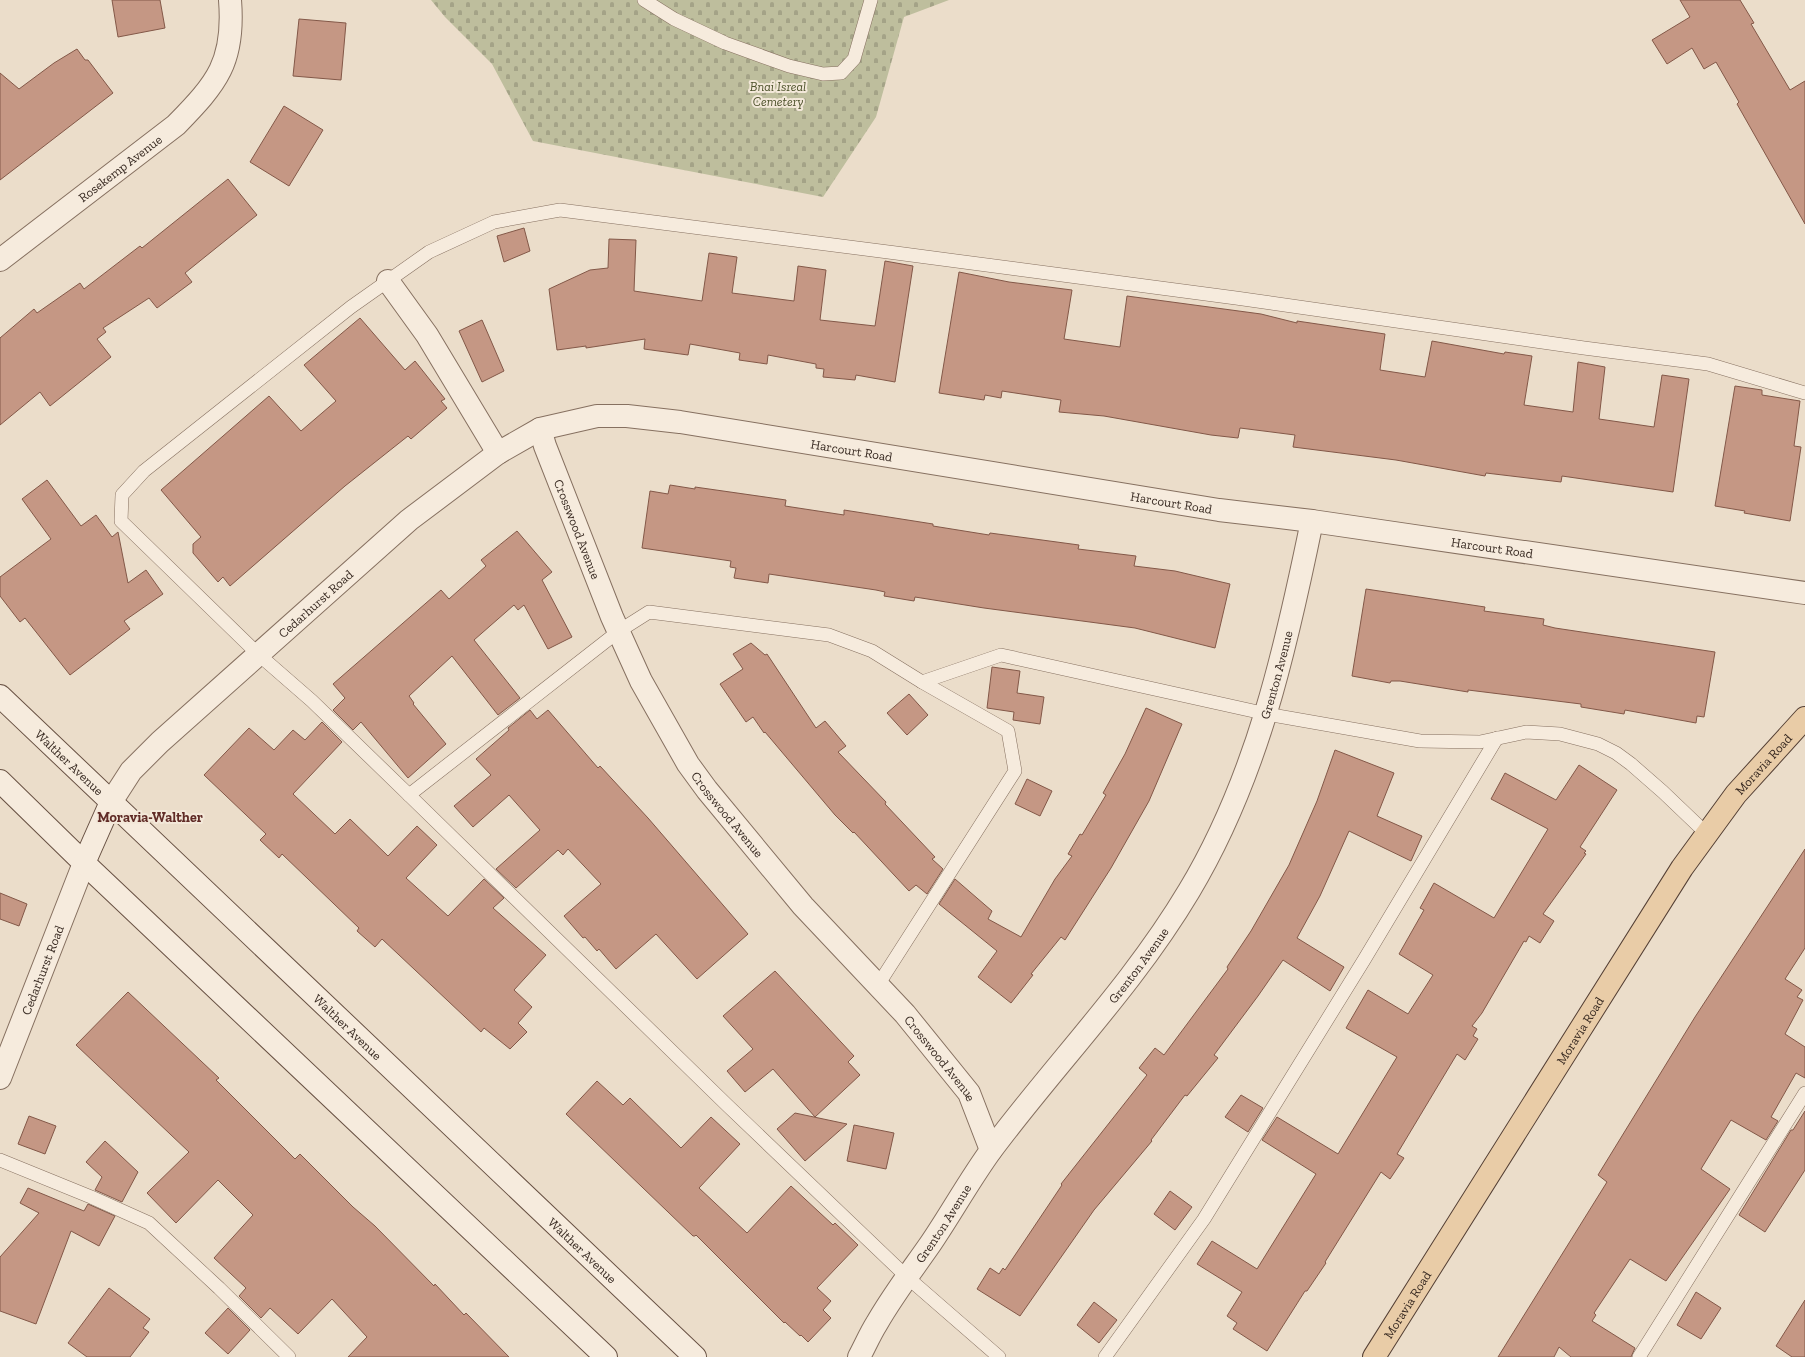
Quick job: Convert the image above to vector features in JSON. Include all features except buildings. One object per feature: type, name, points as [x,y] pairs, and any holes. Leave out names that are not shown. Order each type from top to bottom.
[{"type":"main road","name":"Moravia Road","points":[[1374,1357],[1682,868],[1736,794],[1805,718]]},
{"type":"street","name":"Rosekemp Avenue","points":[[0,260],[176,125],[201,100],[217,79],[225,62],[230,44],[232,16],[230,0]]},
{"type":"street","points":[[388,281],[427,335],[498,453]]},
{"type":"street","name":"Harcourt Road","points":[[540,429],[597,416],[627,416],[665,420],[1196,506],[1312,521],[1805,593]]},
{"type":"street","name":"Cedarhurst Road","points":[[0,1078],[84,863],[111,802],[131,771],[160,742],[409,520],[498,453],[540,429]]},
{"type":"street","name":"Crosswood Avenue","points":[[540,429],[619,631],[641,681],[664,724],[696,774],[803,906],[905,1014],[968,1093],[991,1150]]},
{"type":"street","name":"Grenton Avenue","points":[[859,1357],[877,1323],[991,1150],[1108,1006],[1157,940],[1190,890],[1217,838],[1247,770],[1267,714],[1295,603],[1312,521]]},
{"type":"street","name":"Walther Avenue","points":[[0,696],[696,1357]]},
{"type":"street","points":[[0,781],[84,863],[606,1357]]},
{"type":"lane","points":[[644,0],[674,19],[725,43],[789,66],[823,74],[841,73],[854,59],[871,0]]},
{"type":"lane","points":[[999,1357],[907,1277],[727,1105],[409,794],[312,701],[258,654],[121,521],[122,495],[144,471],[351,307],[429,252],[494,222],[560,210],[1197,292],[1576,347],[1708,364],[1805,393]]},
{"type":"lane","points":[[409,794],[619,631],[649,612],[830,635],[872,651],[922,682],[1008,731],[1015,771],[878,985]]},
{"type":"lane","points":[[922,682],[1001,655],[1267,714],[1420,741],[1480,742],[1526,732],[1560,734],[1598,744],[1616,753],[1631,764],[1707,834]]},
{"type":"lane","points":[[1106,1357],[1204,1219],[1364,960],[1498,738]]},
{"type":"lane","points":[[1639,1357],[1805,1093]]},
{"type":"lane","points":[[0,1160],[91,1197],[149,1223],[220,1288],[289,1357]]},
{"type":"green space","name":"Bnai Isreal Cemetery","points":[[431,0],[949,0],[904,17],[876,117],[823,197],[533,141],[492,64],[445,17]]},
{"type":"district","name":"Moravia-Walther","points":[[150,817]]}]
